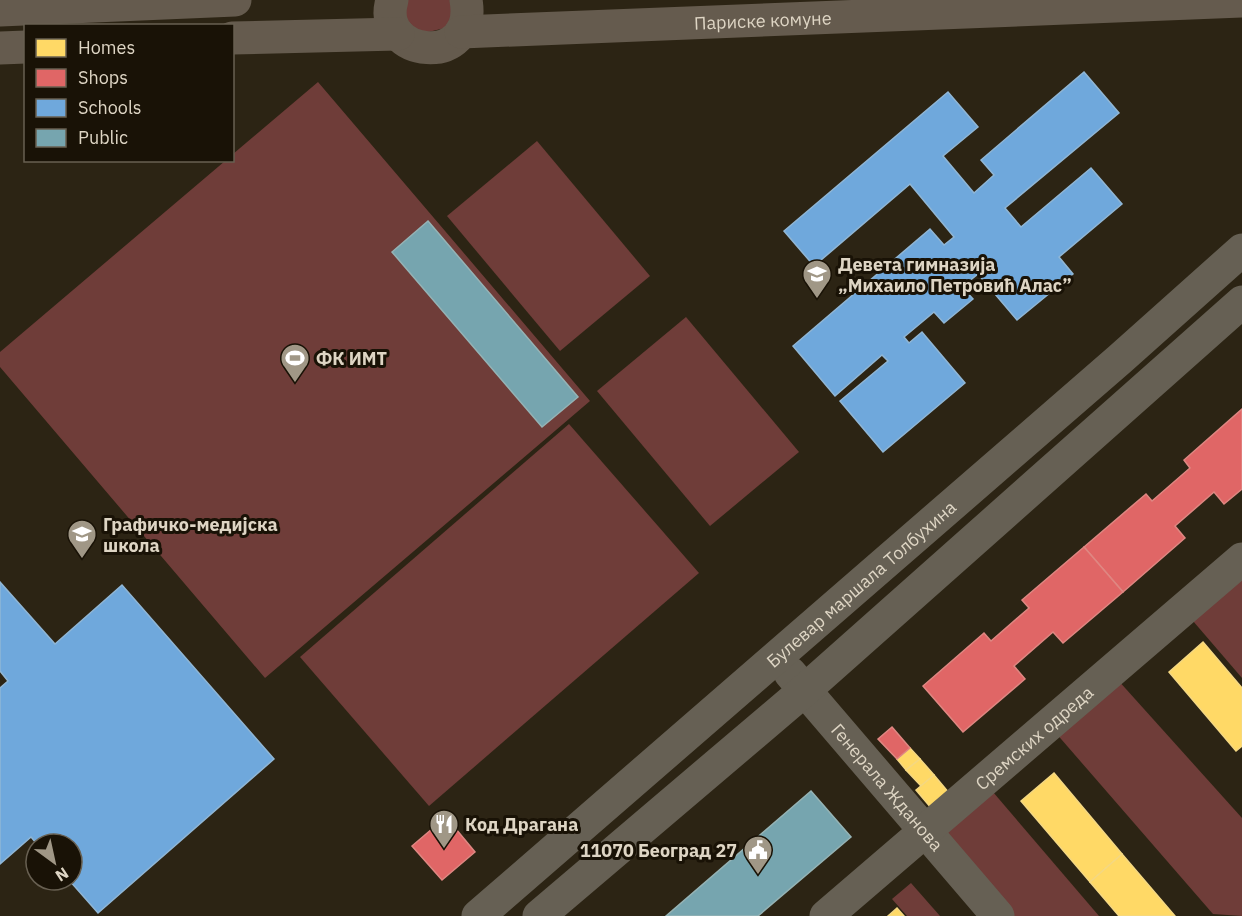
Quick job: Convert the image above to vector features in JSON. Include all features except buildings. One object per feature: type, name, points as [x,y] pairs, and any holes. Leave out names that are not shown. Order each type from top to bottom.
[{"type":"main road","points":[[0,10],[235,0]]},
{"type":"main road","points":[[392,0],[391,14],[398,34]]},
{"type":"main road","points":[[234,38],[398,34],[417,47],[430,49],[442,47],[461,32],[467,12],[466,0]]},
{"type":"main road","name":"Париске комуне","points":[[461,32],[1242,1]]},
{"type":"main road","points":[[0,48],[24,47]]},
{"type":"street","name":"Булевар маршала Толбухина","points":[[478,916],[1120,359],[1242,250]]},
{"type":"street","points":[[539,916],[805,690],[1242,302]]},
{"type":"street","name":"Сремских одреда","points":[[826,916],[1242,559]]},
{"type":"street","name":"Генерала Жданова","points":[[778,657],[998,916]]},
{"type":"shaded area","points":[[399,0],[456,0],[453,26],[412,36]]},
{"type":"shaded area","name":"ФК ИМТ","points":[[318,82],[590,401],[265,678],[0,367],[0,352],[224,162],[234,162],[234,153]]},
{"type":"shaded area","points":[[537,141],[650,276],[560,351],[447,216]]},
{"type":"shaded area","points":[[686,317],[799,452],[710,526],[597,391]]},
{"type":"shaded area","points":[[569,424],[699,573],[429,806],[300,657]]},
{"type":"shaded area","points":[[1242,579],[1242,678],[1193,621]]},
{"type":"shaded area","points":[[1117,679],[1242,818],[1242,916],[1213,914],[1055,732]]},
{"type":"shaded area","points":[[993,792],[1099,916],[1012,916],[942,835]]},
{"type":"shaded area","points":[[911,883],[940,916],[907,916],[892,899]]},
{"type":"place","name":"Девета гимназија „Михаило Петровић Алас”","points":[[817,300]]},
{"type":"place","name":"ФК ИМТ","points":[[295,384]]},
{"type":"place","name":"Графичко-медијска школа","points":[[82,560]]},
{"type":"place","name":"Код Драгана","points":[[444,850]]},
{"type":"place","name":"11070 Београд 27","points":[[758,876]]}]
